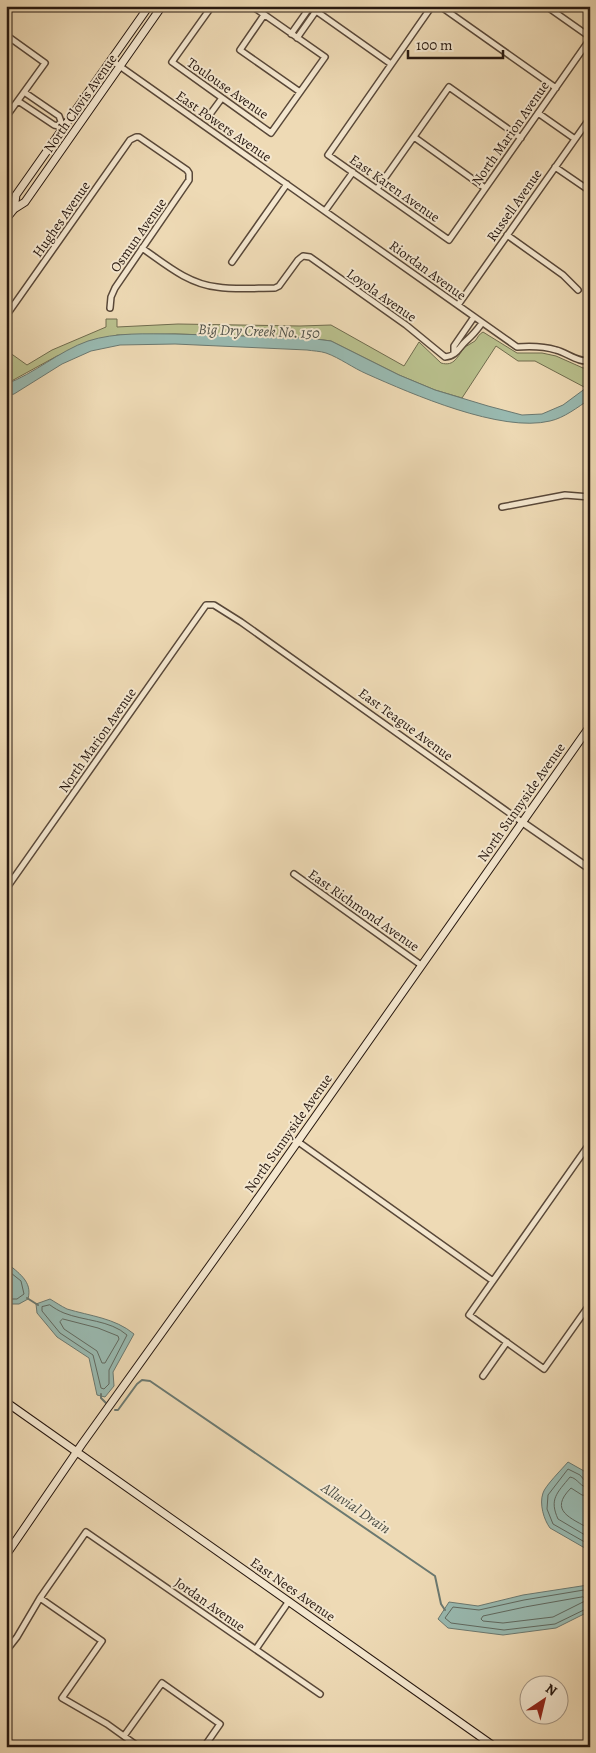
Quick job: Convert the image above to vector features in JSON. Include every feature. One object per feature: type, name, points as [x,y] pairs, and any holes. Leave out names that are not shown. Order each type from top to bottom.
[{"type":"main road","name":"North Clovis Avenue","points":[[14,209],[16,195],[149,6]]},
{"type":"main road","name":"North Clovis Avenue","points":[[6,219],[14,209],[25,202],[162,6]]},
{"type":"main road","name":"North Sunnyside Avenue","points":[[6,1556],[77,1452],[590,726]]},
{"type":"main road","name":"East Nees Avenue","points":[[6,1402],[495,1747]]},
{"type":"street","name":"Toulouse Avenue","points":[[212,6],[172,62],[271,133],[300,92]]},
{"type":"street","points":[[252,6],[324,57],[300,92],[240,50],[264,15]]},
{"type":"street","points":[[291,34],[310,7],[391,64],[432,6]]},
{"type":"street","points":[[440,6],[556,88]]},
{"type":"street","points":[[546,6],[590,38]]},
{"type":"street","points":[[297,38],[316,11]]},
{"type":"street","points":[[6,35],[45,63],[6,118]]},
{"type":"street","name":"North Marion Avenue","points":[[449,240],[590,38]]},
{"type":"street","name":"East Powers Avenue","points":[[110,60],[325,211]]},
{"type":"street","name":"East Karen Avenue","points":[[391,64],[328,155],[449,240]]},
{"type":"street","points":[[377,190],[449,87],[521,138]]},
{"type":"street","points":[[24,92],[59,116],[63,126]]},
{"type":"street","points":[[208,118],[222,98]]},
{"type":"street","points":[[18,101],[54,125],[63,126],[73,133]]},
{"type":"street","points":[[538,113],[575,139]]},
{"type":"street","name":"Russell Avenue","points":[[458,305],[590,118]]},
{"type":"street","name":"Osmun Avenue","points":[[110,308],[111,296],[115,288],[188,183],[190,176],[187,170],[142,138],[136,137]]},
{"type":"street","name":"Hughes Avenue","points":[[6,316],[130,140],[136,137]]},
{"type":"street","points":[[414,137],[486,188]]},
{"type":"street","points":[[555,167],[590,191]]},
{"type":"street","points":[[325,211],[353,172]]},
{"type":"street","points":[[232,262],[287,184]]},
{"type":"street","points":[[6,203],[14,209]]},
{"type":"street","name":"Riordan Avenue","points":[[325,211],[517,347],[544,347],[588,361]]},
{"type":"street","points":[[507,235],[563,275],[578,290]]},
{"type":"street","name":"Loyola Avenue","points":[[142,248],[176,272],[207,285],[225,288],[275,288],[279,286],[298,260],[304,256],[310,257],[398,320],[445,357],[452,355],[454,352]]},
{"type":"street","points":[[474,317],[454,346],[454,352],[460,351],[482,322]]},
{"type":"street","points":[[460,337],[466,341]]},
{"type":"street","points":[[502,507],[565,495],[590,497]]},
{"type":"street","name":"North Marion Avenue","points":[[6,889],[206,605]]},
{"type":"street","name":"East Teague Avenue","points":[[206,605],[214,605],[240,622],[590,869]]},
{"type":"street","name":"East Richmond Avenue","points":[[294,874],[421,965]]},
{"type":"street","points":[[297,1141],[493,1281]]},
{"type":"street","points":[[590,1143],[469,1315],[544,1369],[590,1304]]},
{"type":"street","points":[[483,1376],[507,1342]]},
{"type":"street","name":"Jordan Avenue","points":[[40,1598],[86,1532],[320,1694]]},
{"type":"street","points":[[6,1651],[17,1637],[40,1598],[102,1641],[62,1698],[139,1747]]},
{"type":"street","points":[[256,1649],[289,1601]]},
{"type":"street","points":[[124,1736],[162,1683],[220,1724],[204,1747]]},
{"type":"green space","points":[[106,319],[117,319],[117,327],[178,324],[331,325],[404,366],[419,342],[441,363],[446,364],[453,362],[465,347],[475,341],[483,332],[517,353],[542,353],[556,356],[583,368],[590,367],[590,385],[586,388],[535,361],[518,361],[496,346],[462,398],[435,390],[399,375],[331,341],[308,338],[175,334],[117,335],[57,356],[6,384],[6,350],[27,365],[52,350],[106,327]]},
{"type":"water","points":[[175,334],[308,338],[331,341],[399,375],[435,390],[522,415],[542,414],[563,405],[590,385],[590,399],[555,420],[530,423],[507,422],[482,417],[432,401],[367,374],[324,352],[175,344],[120,345],[91,351],[62,364],[14,394],[6,396],[6,384],[77,345],[99,338],[120,335]]},
{"type":"water","points":[[6,1262],[20,1274],[28,1287],[28,1299],[19,1304],[6,1304]]},
{"type":"water","points":[[50,1299],[67,1309],[119,1324],[134,1334],[113,1372],[114,1386],[105,1397],[97,1395],[89,1358],[57,1337],[37,1313],[36,1304]]},
{"type":"water","points":[[568,1462],[584,1471],[590,1480],[590,1551],[550,1528],[543,1512],[542,1497],[544,1490]]},
{"type":"water","points":[[590,1585],[590,1611],[556,1628],[503,1635],[448,1628],[438,1619],[449,1602],[478,1606],[523,1595]]},
{"type":"waterway","name":"Alluvial Drain","points":[[27,1298],[38,1305]]},
{"type":"waterway","name":"Alluvial Drain","points":[[115,1410],[118,1410],[137,1384],[142,1380],[150,1381],[435,1576],[441,1604],[445,1610]]},
{"type":"waterway","name":"Alluvial Drain","points":[[101,1394],[101,1398],[106,1403]]},
{"type":"water label","name":"Big Dry Creek No. 150","points":[[259,331]]}]
